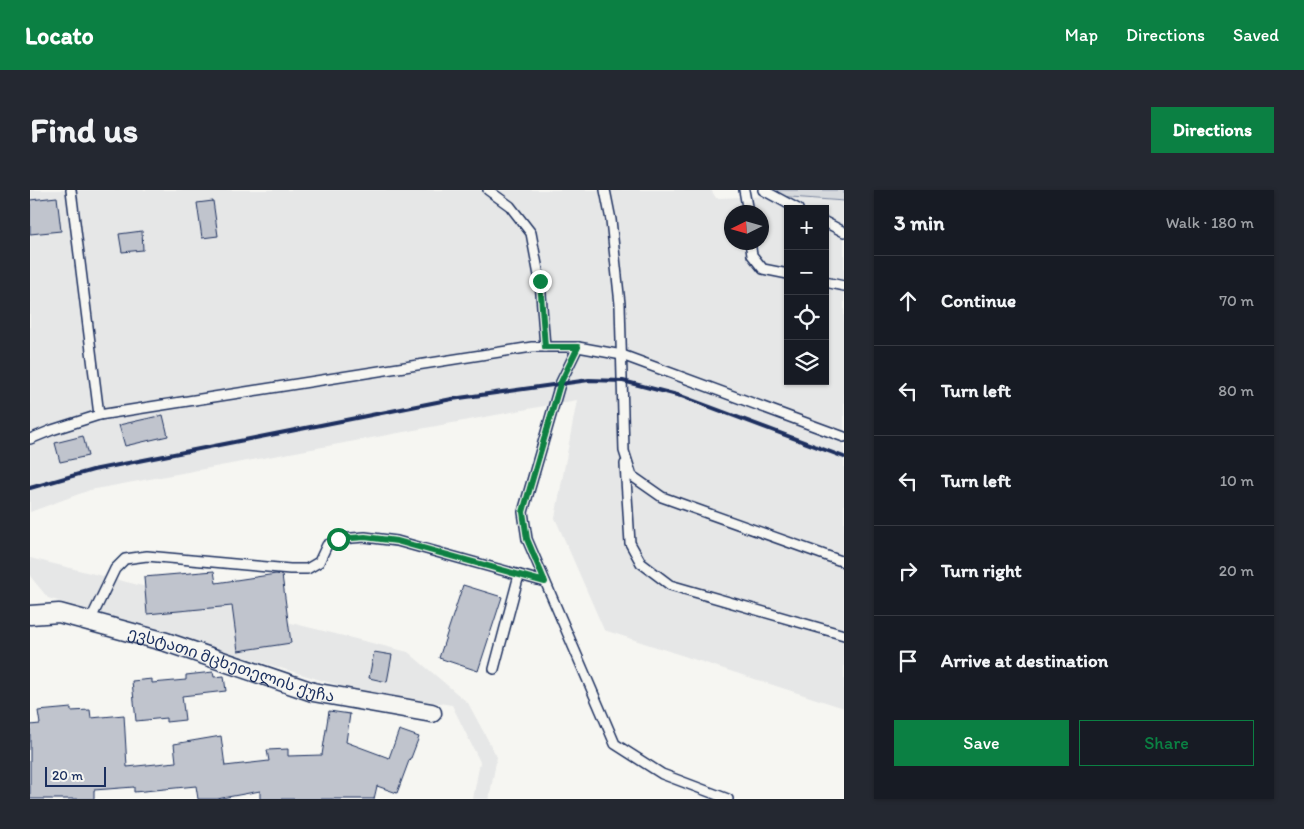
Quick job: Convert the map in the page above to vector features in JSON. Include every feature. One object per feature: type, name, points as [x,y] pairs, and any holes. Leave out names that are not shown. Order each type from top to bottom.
[{"type":"street","name":"ევსტათი მცხეთელის ქუჩა","points":[[30,615],[59,613],[166,642],[313,692],[432,713]]},
{"type":"lane","points":[[71,190],[99,415]]},
{"type":"lane","points":[[488,190],[510,206],[531,234],[540,281],[545,347]]},
{"type":"lane","points":[[605,190],[611,220],[619,295],[624,451],[630,543],[641,563],[670,584],[844,634]]},
{"type":"lane","points":[[744,190],[747,205]]},
{"type":"lane","points":[[763,190],[791,205]]},
{"type":"lane","points":[[829,224],[844,232]]},
{"type":"lane","points":[[751,250],[752,255],[763,269],[784,273]]},
{"type":"lane","points":[[829,283],[844,286]]},
{"type":"lane","points":[[31,438],[99,415],[532,347],[578,347],[622,355],[844,437]]},
{"type":"lane","points":[[578,347],[560,384],[523,512],[527,539],[615,744],[662,774],[728,799]]},
{"type":"lane","points":[[624,451],[632,476],[662,497],[844,562]]},
{"type":"lane","points":[[90,621],[114,569],[125,559],[148,556],[290,570],[307,569],[319,562],[327,545],[338,539],[365,537],[397,541],[545,582]]},
{"type":"lane","points":[[494,669],[520,575]]},
{"type":"shaded area","points":[[30,190],[711,190],[716,198],[777,196],[844,201],[844,708],[604,630],[555,518],[577,400],[90,490],[30,512]]},
{"type":"shaded area","points":[[777,190],[844,190],[844,201],[777,196]]},
{"type":"shaded area","points":[[30,558],[408,652],[468,703],[497,757],[489,799],[473,799],[480,762],[452,705],[354,690],[48,598],[30,576]]},
{"type":"building","points":[[57,197],[61,231],[30,234],[30,200]]},
{"type":"building","points":[[213,201],[218,236],[202,238],[197,203]]},
{"type":"building","points":[[142,231],[143,250],[122,252],[119,234]]},
{"type":"building","points":[[163,415],[168,436],[125,446],[119,425]]},
{"type":"building","points":[[83,436],[88,456],[60,462],[55,443]]},
{"type":"building","points":[[214,571],[216,583],[276,574],[282,575],[291,643],[238,651],[232,606],[147,614],[144,577]]},
{"type":"building","points":[[463,585],[502,597],[478,671],[439,658]]},
{"type":"building","points":[[374,652],[392,655],[387,682],[369,678]]},
{"type":"building","points":[[213,672],[214,677],[224,676],[226,691],[182,696],[185,720],[166,722],[166,718],[136,721],[132,681],[152,679],[152,683],[186,680],[186,675]]},
{"type":"building","points":[[71,708],[71,711],[90,710],[91,718],[124,715],[127,767],[176,762],[174,744],[221,736],[225,766],[269,761],[267,750],[288,749],[288,756],[322,755],[329,711],[350,714],[346,742],[389,758],[399,730],[419,737],[397,793],[377,786],[374,799],[260,799],[260,791],[217,799],[198,799],[196,786],[134,792],[134,787],[94,790],[94,799],[30,799],[30,725],[40,724],[38,711]]},
{"type":"railway","points":[[30,488],[93,470],[452,399],[589,380],[623,381],[681,396],[844,457]]},
{"type":"route","points":[[338,539],[365,537],[397,541],[545,582],[527,539],[523,512],[560,384],[578,347],[545,347],[540,281]]}]
